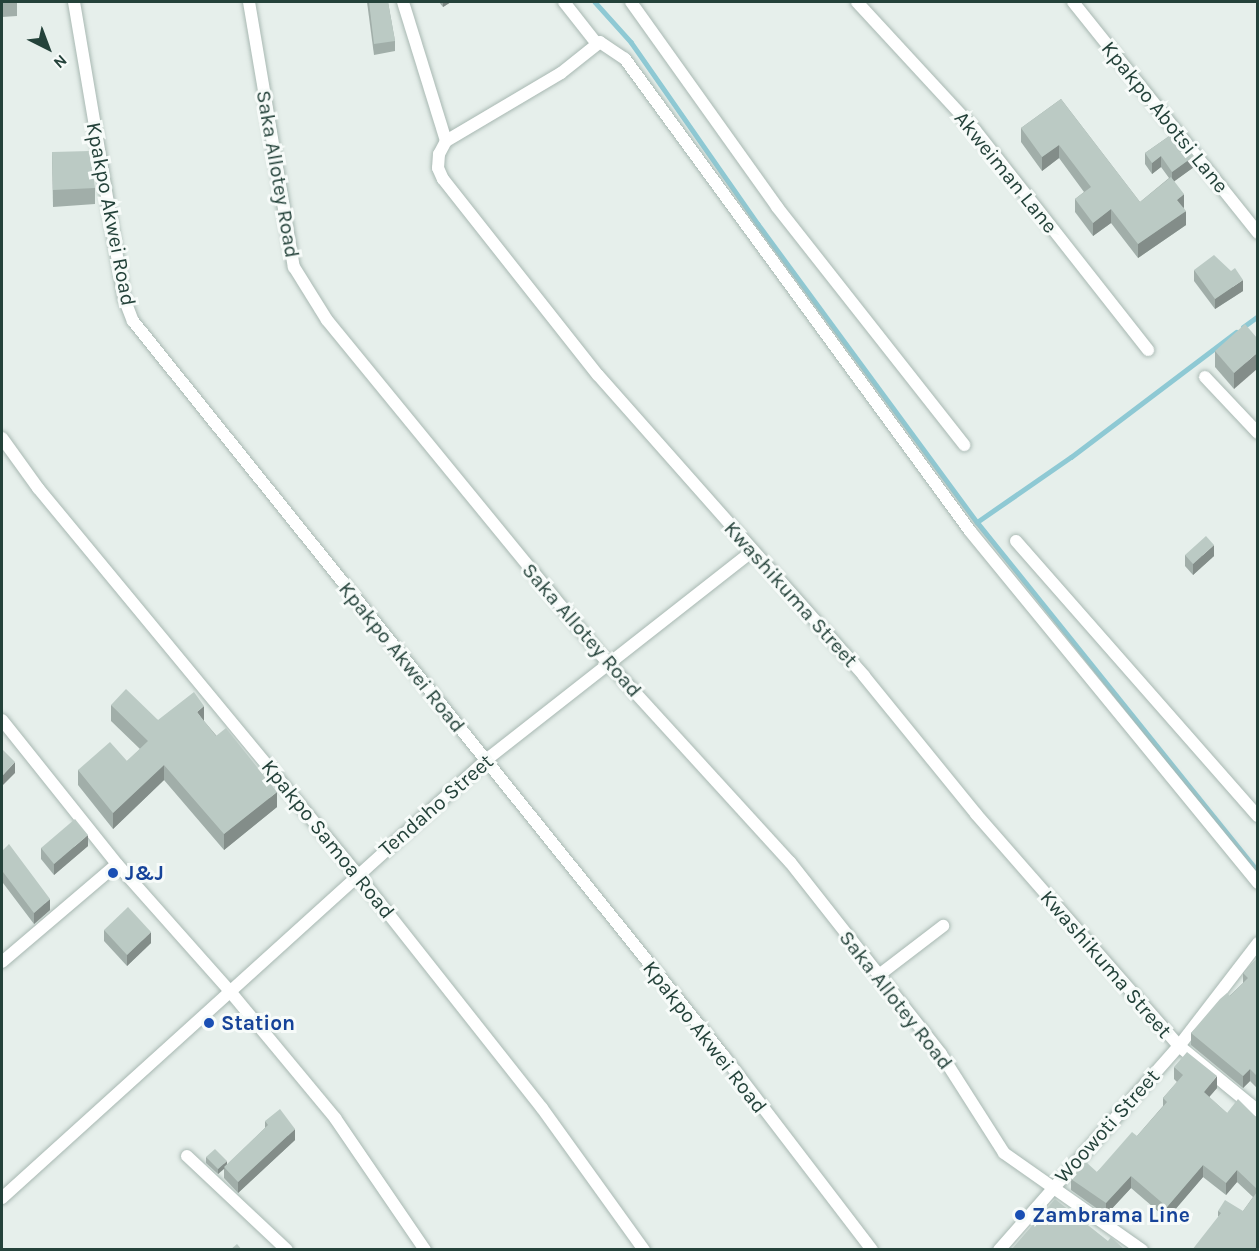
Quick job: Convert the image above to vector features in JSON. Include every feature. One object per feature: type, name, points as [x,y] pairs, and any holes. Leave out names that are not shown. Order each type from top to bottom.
[{"type":"street","name":"Kpakpo Akwei Road","points":[[74,2],[124,298],[130,315],[175,377],[723,1055],[872,1250]]},
{"type":"street","name":"Saka Allotey Road","points":[[249,2],[294,267],[327,320],[609,664],[790,862],[941,1054],[1004,1153],[1033,1177],[1053,1186],[1142,1250]]},
{"type":"street","points":[[403,2],[446,141],[561,73],[597,44],[607,43],[625,59],[970,531],[1257,883]]},
{"type":"street","points":[[564,2],[597,44]]},
{"type":"street","points":[[631,2],[777,207],[964,445]]},
{"type":"street","name":"Akweiman Lane","points":[[857,2],[975,130],[1148,350]]},
{"type":"street","name":"Kpakpo Abotsi Lane","points":[[1073,2],[1257,233]]},
{"type":"street","name":"Kwashikuma Street","points":[[446,141],[439,154],[438,168],[443,179],[598,375],[864,676],[976,814],[1179,1046],[1257,1111]]},
{"type":"street","points":[[1205,377],[1257,433]]},
{"type":"street","name":"Kpakpo Samoa Road","points":[[2,438],[38,488],[357,874],[542,1108],[644,1250]]},
{"type":"street","points":[[1016,541],[1257,816]]},
{"type":"street","name":"Tendaho Street","points":[[2,1198],[228,989],[486,760],[753,551]]},
{"type":"street","points":[[2,720],[6,734],[228,989],[335,1118],[425,1250]]},
{"type":"street","points":[[2,962],[117,864]]},
{"type":"street","points":[[879,975],[943,926]]},
{"type":"street","name":"Woowoti Street","points":[[999,1250],[1053,1186],[1179,1046],[1257,943]]},
{"type":"street","points":[[187,1156],[287,1250]]},
{"type":"building","points":[[369,2],[388,2],[395,41],[374,44]]},
{"type":"building","points":[[1061,99],[1140,202],[1171,177],[1184,194],[1177,200],[1186,211],[1138,244],[1111,209],[1093,223],[1075,199],[1091,187],[1059,145],[1042,157],[1021,128]]},
{"type":"building","points":[[1175,132],[1194,156],[1172,172],[1161,156],[1152,163],[1145,153]]},
{"type":"building","points":[[90,151],[95,188],[53,190],[52,152]]},
{"type":"building","points":[[1214,255],[1231,271],[1235,268],[1243,280],[1215,299],[1194,270]]},
{"type":"building","points":[[1245,324],[1257,338],[1257,353],[1234,373],[1215,351]]},
{"type":"building","points":[[1206,536],[1214,545],[1193,564],[1185,555]]},
{"type":"building","points":[[126,689],[158,720],[194,692],[204,706],[197,712],[216,736],[226,728],[277,792],[224,834],[164,765],[113,813],[78,770],[110,742],[127,761],[148,741],[111,705]]},
{"type":"building","points":[[2,749],[15,762],[2,776]]},
{"type":"building","points":[[75,819],[88,835],[54,864],[41,848]]},
{"type":"building","points":[[9,844],[50,899],[34,913],[2,873],[2,851]]},
{"type":"building","points":[[128,907],[151,932],[127,955],[104,930]]},
{"type":"building","points":[[1257,959],[1257,1076],[1250,1069],[1243,1076],[1191,1033],[1220,999],[1227,993],[1230,996],[1248,978],[1243,973]]},
{"type":"building","points":[[1187,1052],[1217,1076],[1204,1092],[1227,1113],[1238,1099],[1257,1118],[1257,1189],[1237,1170],[1226,1183],[1203,1165],[1167,1207],[1131,1176],[1106,1203],[1071,1179],[1086,1162],[1097,1172],[1132,1132],[1137,1136],[1167,1102],[1163,1098],[1183,1075],[1174,1067]]},
{"type":"building","points":[[280,1109],[295,1129],[238,1182],[224,1167],[268,1125],[265,1121]]},
{"type":"building","points":[[215,1149],[227,1161],[218,1169],[206,1157]]},
{"type":"building","points":[[1257,1192],[1257,1250],[1192,1250],[1221,1213],[1218,1211],[1225,1200],[1243,1211]]},
{"type":"building","points":[[1055,1199],[1108,1241],[1111,1237],[1125,1250],[1011,1250]]},
{"type":"building","points":[[237,1244],[242,1250],[230,1250]]},
{"type":"waterway","points":[[595,2],[631,42],[758,224],[977,522],[1258,871]]},
{"type":"waterway","points":[[1243,327],[1258,316]]},
{"type":"waterway","points":[[977,522],[1071,457],[1236,332]]},
{"type":"place","name":"J&J","points":[[113,873]]},
{"type":"place","name":"Station","points":[[209,1023]]},
{"type":"place","name":"Zambrama Line","points":[[1020,1215]]}]
